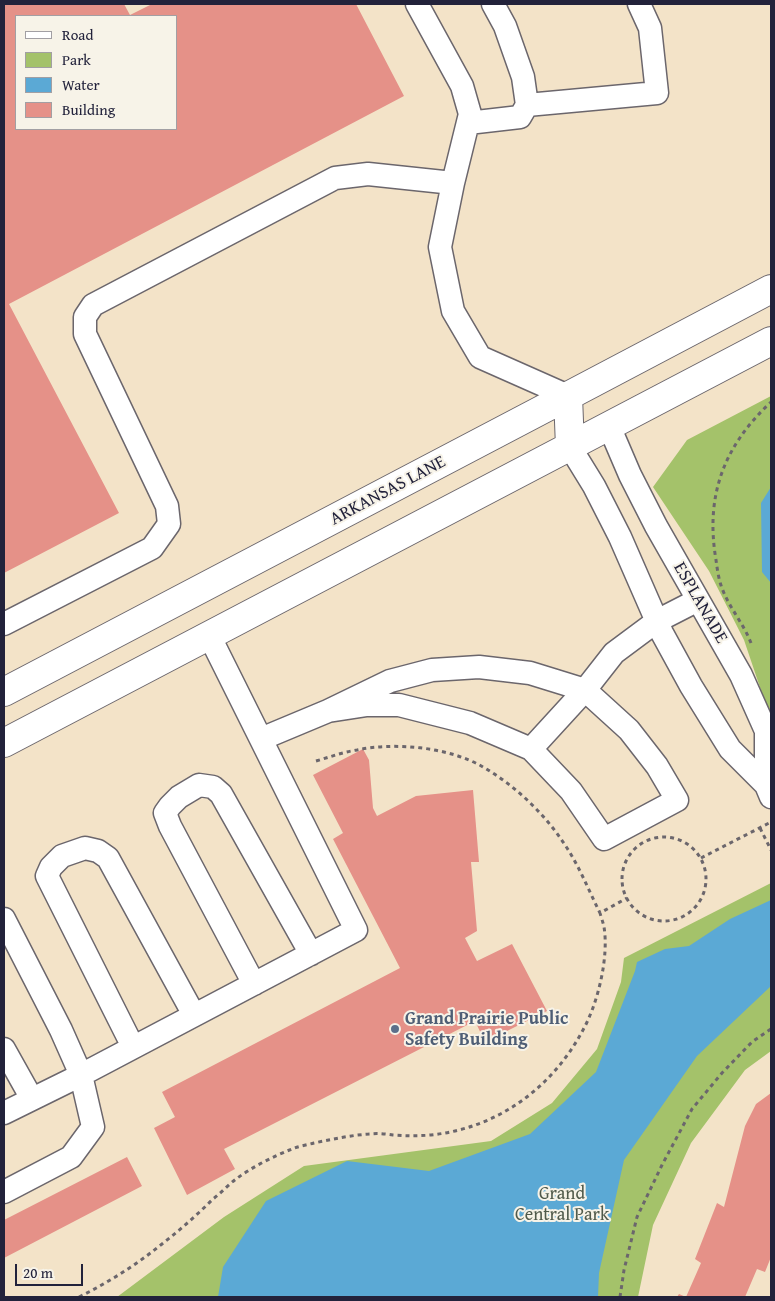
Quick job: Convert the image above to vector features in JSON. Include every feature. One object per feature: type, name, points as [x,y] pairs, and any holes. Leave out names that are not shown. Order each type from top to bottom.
[{"type":"main road","name":"ARKANSAS LANE","points":[[4,692],[771,289]]},
{"type":"main road","points":[[4,743],[771,341]]},
{"type":"main road","points":[[568,396],[609,426]]},
{"type":"main road","points":[[568,396],[570,447]]},
{"type":"street","points":[[417,4],[462,86],[470,114],[440,247],[453,311],[480,357],[568,396]]},
{"type":"street","points":[[468,123],[520,117],[527,105],[523,76],[505,26],[493,4]]},
{"type":"street","points":[[527,105],[657,93],[650,28],[639,4]]},
{"type":"street","points":[[4,624],[152,548],[169,524],[167,506],[84,334],[85,317],[93,305],[335,178],[368,174],[453,183]]},
{"type":"street","name":"ESPLANADE","points":[[609,426],[630,475],[656,526],[741,675],[766,731],[769,791]]},
{"type":"street","name":"ESPLANADE","points":[[570,447],[594,486],[657,621],[691,686],[730,749],[769,791]]},
{"type":"street","points":[[531,749],[585,690],[614,653],[657,621],[698,600]]},
{"type":"street","points":[[4,1113],[133,1048],[356,930],[209,636]]},
{"type":"street","points":[[261,739],[328,711],[390,681],[432,670],[479,667],[530,673],[585,690],[629,730],[658,766],[677,800],[604,839],[571,791],[531,749],[470,723],[399,705],[367,705],[328,711]]},
{"type":"street","points":[[254,984],[170,826],[165,813],[179,797],[199,785],[213,787],[221,794],[311,954]]},
{"type":"street","points":[[133,1048],[47,876],[51,867],[62,856],[85,848],[98,851],[108,858],[194,1015]]},
{"type":"street","points":[[4,919],[61,1030],[81,1075],[93,1127],[71,1156],[4,1192]]},
{"type":"street","points":[[4,1049],[32,1099]]},
{"type":"path","points":[[753,650],[750,640],[720,582],[713,530],[714,508],[724,467],[733,448],[744,430],[771,402]]},
{"type":"path","points":[[79,1297],[101,1286],[163,1243],[235,1179],[258,1165],[293,1148],[332,1139],[371,1134],[432,1135],[480,1123],[496,1116],[525,1099],[544,1083],[561,1065],[587,1024],[601,977],[604,953],[604,928],[600,912],[578,866],[553,828],[538,810],[521,794],[482,766],[443,752],[402,746],[380,746],[358,749],[316,761]]},
{"type":"path","points":[[701,858],[771,822]]},
{"type":"path","points":[[760,828],[771,850]]},
{"type":"path","points":[[655,838],[676,838],[695,850],[701,858],[707,880],[705,891],[693,910],[684,916],[674,920],[662,921],[652,919],[638,911],[627,898],[623,882],[624,866],[632,852],[645,842],[655,838]]},
{"type":"path","points":[[600,912],[627,898]]},
{"type":"path","points":[[620,1297],[624,1270],[637,1217],[662,1165],[692,1110],[722,1073],[752,1042],[771,1029]]},
{"type":"green space","points":[[771,396],[771,720],[744,640],[709,571],[653,487],[687,440]]},
{"type":"green space","name":"Grand Central Park","points":[[771,883],[771,1051],[745,1070],[691,1143],[653,1225],[638,1297],[117,1297],[224,1217],[304,1166],[491,1141],[552,1103],[597,1049],[621,982],[624,958]]},
{"type":"water","points":[[771,487],[771,583],[762,572],[761,503]]},
{"type":"water","name":"Grand Central Park","points":[[771,900],[771,986],[697,1056],[624,1160],[599,1273],[598,1297],[218,1297],[223,1267],[266,1201],[347,1161],[429,1171],[530,1134],[596,1072],[637,962],[665,949],[689,946],[730,919]]},
{"type":"building","points":[[4,4],[124,4],[130,15],[152,4],[356,4],[404,96],[9,304],[119,513],[4,573]]},
{"type":"building","points":[[363,749],[369,760],[373,808],[377,816],[416,796],[473,790],[479,862],[471,862],[477,931],[465,938],[477,961],[512,944],[547,1011],[485,1042],[475,1021],[224,1149],[235,1169],[187,1195],[154,1128],[175,1117],[162,1092],[400,968],[333,839],[343,833],[313,775]]},
{"type":"building","points":[[771,1093],[771,1257],[765,1272],[757,1269],[745,1297],[686,1297],[701,1263],[695,1259],[717,1203],[724,1207],[745,1126],[756,1104]]},
{"type":"building","points":[[127,1157],[142,1186],[4,1258],[4,1220]]},
{"type":"place","name":"Grand Prairie Public Safety Building","points":[[395,1029]]}]
